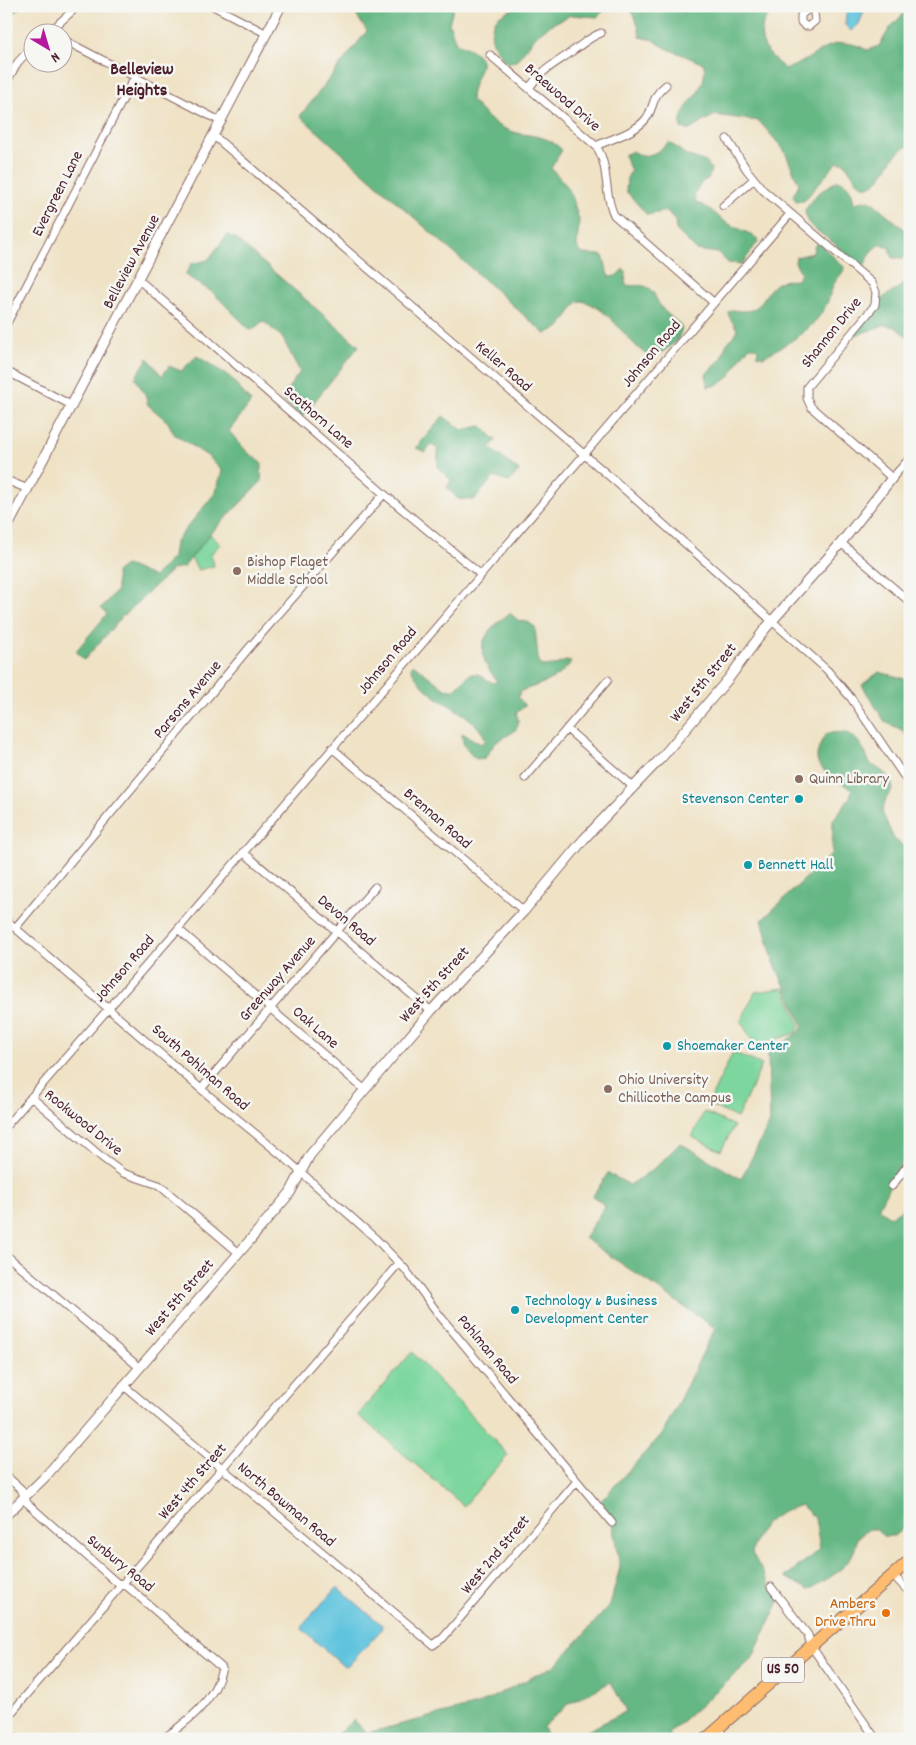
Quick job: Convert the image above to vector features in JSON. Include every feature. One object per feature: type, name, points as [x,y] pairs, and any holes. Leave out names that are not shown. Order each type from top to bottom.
[{"type":"main road","name":"US 50","points":[[706,1739],[910,1560]]},
{"type":"street","points":[[61,22],[78,6]]},
{"type":"street","points":[[213,6],[267,34]]},
{"type":"street","name":"Belleview Avenue","points":[[6,530],[73,406],[281,6]]},
{"type":"street","points":[[529,88],[537,77],[554,62],[574,51],[589,37],[601,33]]},
{"type":"street","points":[[72,44],[222,122]]},
{"type":"street","name":"Braewood Drive","points":[[490,55],[596,146],[602,154],[609,206],[614,215],[713,302]]},
{"type":"street","points":[[6,83],[22,58]]},
{"type":"street","name":"Evergreen Lane","points":[[6,325],[135,76]]},
{"type":"street","points":[[596,146],[641,124],[648,115],[654,97],[666,85]]},
{"type":"street","name":"Keller Road","points":[[214,136],[583,454],[827,670],[851,698],[910,785]]},
{"type":"street","name":"Shannon Drive","points":[[727,139],[754,180],[790,214],[872,283],[876,292],[875,304],[807,387],[807,398],[820,416],[892,478]]},
{"type":"street","points":[[723,206],[754,180]]},
{"type":"street","name":"Johnson Road","points":[[6,1126],[178,929],[790,214]]},
{"type":"street","name":"Scothorn Lane","points":[[139,280],[384,494],[480,574]]},
{"type":"street","points":[[6,371],[73,406]]},
{"type":"street","points":[[892,478],[910,458]]},
{"type":"street","name":"West 5th Street","points":[[6,1515],[45,1477],[123,1385],[240,1253],[290,1193],[310,1155],[431,1011],[524,911],[584,839],[633,789],[729,678],[772,621],[841,543],[892,478]]},
{"type":"street","points":[[6,480],[28,489]]},
{"type":"street","name":"Parsons Avenue","points":[[16,927],[254,644],[384,494]]},
{"type":"street","points":[[841,543],[910,602]]},
{"type":"street","points":[[525,778],[608,680]]},
{"type":"street","points":[[567,728],[629,782],[633,789]]},
{"type":"street","name":"Brennan Road","points":[[332,748],[524,911]]},
{"type":"street","name":"Devon Road","points":[[243,852],[431,1011]]},
{"type":"street","name":"Greenway Avenue","points":[[201,1089],[272,1009],[375,887]]},
{"type":"street","name":"South Pohlman Road","points":[[6,920],[201,1089],[301,1172],[375,1238]]},
{"type":"street","name":"Oak Lane","points":[[178,929],[365,1090]]},
{"type":"street","name":"Rookwood Drive","points":[[31,1098],[104,1160],[123,1173],[159,1185],[240,1253]]},
{"type":"street","points":[[892,1186],[910,1162]]},
{"type":"street","name":"Pohlman Road","points":[[375,1238],[399,1263],[440,1316],[612,1523]]},
{"type":"street","points":[[6,1255],[139,1367]]},
{"type":"street","name":"West 4th Street","points":[[6,1720],[399,1263]]},
{"type":"street","name":"North Bowman Road","points":[[123,1385],[433,1645]]},
{"type":"street","name":"Sunbury Road","points":[[6,1476],[21,1489],[27,1503],[116,1582],[122,1584],[222,1668],[218,1684],[202,1705],[186,1724],[163,1739]]},
{"type":"street","name":"West 2nd Street","points":[[433,1645],[443,1638],[577,1481]]},
{"type":"street","points":[[893,1575],[910,1593]]},
{"type":"street","points":[[771,1588],[808,1635],[811,1646],[876,1739]]},
{"type":"street","points":[[717,1728],[726,1739]]},
{"type":"street","points":[[6,1737],[18,1739]]},
{"type":"green space","points":[[6,6],[21,6],[6,20]]},
{"type":"green space","points":[[350,6],[454,6],[449,23],[456,43],[470,49],[481,60],[481,66],[472,89],[471,100],[497,125],[515,132],[549,140],[562,150],[551,168],[566,185],[572,196],[579,220],[577,246],[582,254],[602,255],[609,277],[616,276],[623,269],[626,273],[625,284],[648,287],[663,310],[682,329],[677,341],[653,359],[635,345],[602,311],[582,301],[577,302],[560,327],[545,334],[300,116],[367,31]]},
{"type":"green space","points":[[518,6],[609,6],[597,17],[571,15],[550,25],[536,36],[516,61],[508,64],[499,54],[493,42],[493,24],[497,18]]},
{"type":"green space","points":[[629,6],[771,6],[763,26],[762,41],[771,56],[785,69],[834,45],[843,43],[867,50],[879,46],[890,28],[910,7],[910,145],[895,156],[877,181],[872,184],[865,187],[857,181],[844,162],[837,162],[804,201],[796,201],[793,196],[799,184],[784,150],[759,121],[715,115],[689,130],[681,128],[684,112],[702,84],[704,64],[666,48],[653,40],[640,37],[638,25]]},
{"type":"green space","points":[[669,142],[686,155],[706,162],[711,169],[709,178],[702,182],[694,194],[696,203],[705,206],[727,223],[759,240],[742,264],[728,263],[718,253],[696,250],[676,230],[675,220],[667,211],[647,215],[626,191],[627,178],[631,171],[624,155],[633,151],[643,155],[652,154]]},
{"type":"green space","points":[[838,180],[850,188],[854,203],[870,200],[910,234],[910,254],[902,258],[893,258],[889,248],[882,244],[872,250],[864,266],[853,264],[834,243],[813,228],[807,221],[805,210],[817,194]]},
{"type":"green space","points":[[227,235],[236,239],[359,346],[302,417],[281,398],[300,372],[282,337],[263,321],[251,331],[212,292],[185,275],[191,264],[208,260]]},
{"type":"green space","points":[[819,243],[844,267],[843,272],[834,284],[826,306],[812,325],[797,337],[763,357],[757,355],[758,350],[755,347],[750,347],[724,381],[708,387],[706,374],[722,358],[726,345],[737,331],[728,312],[756,308],[777,283],[797,280],[801,273],[795,262],[796,257],[813,253],[815,245]]},
{"type":"green space","points":[[910,280],[910,339],[895,327],[884,325],[857,335],[855,333],[884,297]]},
{"type":"green space","points":[[197,356],[230,377],[251,402],[229,431],[247,452],[262,463],[261,482],[210,534],[184,567],[173,569],[123,616],[84,660],[76,651],[107,614],[101,608],[117,590],[116,572],[127,565],[154,577],[173,557],[175,542],[216,492],[222,471],[209,457],[174,434],[168,422],[148,405],[145,394],[135,378],[148,358],[162,376],[169,366],[181,371]]},
{"type":"green space","points":[[443,416],[462,430],[481,426],[496,440],[490,448],[519,471],[509,482],[494,477],[474,500],[458,499],[447,488],[451,480],[438,468],[438,449],[432,445],[425,452],[416,448]]},
{"type":"green space","points":[[210,534],[220,544],[211,554],[214,566],[198,570],[191,558]]},
{"type":"green space","points":[[510,613],[519,621],[528,622],[535,627],[538,658],[541,666],[555,665],[566,661],[571,662],[555,677],[521,691],[518,697],[525,706],[516,713],[518,726],[516,730],[498,741],[485,758],[476,759],[466,748],[462,733],[481,744],[486,740],[479,728],[470,719],[428,691],[411,668],[413,664],[446,690],[455,689],[470,674],[478,674],[493,683],[497,681],[484,660],[483,643],[492,628]]},
{"type":"green space","points":[[879,672],[910,680],[910,740],[902,730],[885,722],[862,685]]},
{"type":"green space","points":[[845,732],[861,745],[870,764],[882,771],[890,780],[893,789],[886,798],[882,812],[894,839],[910,851],[910,1147],[879,1206],[880,1210],[890,1217],[910,1204],[910,1522],[894,1536],[883,1536],[877,1529],[869,1529],[857,1538],[852,1556],[840,1570],[809,1590],[785,1577],[820,1549],[815,1518],[801,1505],[775,1516],[763,1527],[758,1535],[752,1553],[780,1599],[752,1659],[668,1734],[672,1739],[572,1739],[626,1711],[611,1682],[568,1704],[543,1727],[548,1739],[331,1739],[354,1720],[367,1733],[477,1705],[556,1665],[610,1605],[620,1567],[612,1523],[597,1505],[663,1433],[715,1328],[584,1238],[605,1206],[593,1196],[608,1173],[630,1185],[656,1167],[680,1143],[741,1179],[770,1122],[768,1053],[798,1033],[803,1026],[773,960],[762,920],[832,853],[833,820],[849,799],[852,791],[828,774],[819,764],[817,758],[821,743],[828,733]]},
{"type":"green space","points":[[784,988],[800,1025],[796,1033],[755,1046],[741,1021],[755,992]]},
{"type":"green space","points":[[733,1052],[762,1065],[737,1118],[708,1104]]},
{"type":"green space","points":[[704,1112],[734,1126],[721,1151],[692,1137]]},
{"type":"green space","points":[[412,1352],[508,1455],[464,1506],[358,1415]]},
{"type":"water","points":[[847,6],[866,6],[859,24],[851,31],[845,25]]},
{"type":"water","points":[[337,1587],[382,1625],[381,1630],[347,1667],[343,1666],[302,1629],[303,1624]]},
{"type":"place","name":"Bishop Flaget Middle School","points":[[237,571]]},
{"type":"place","name":"Quinn Library","points":[[799,779]]},
{"type":"place","name":"Stevenson Center","points":[[799,799]]},
{"type":"place","name":"Bennett Hall","points":[[748,865]]},
{"type":"place","name":"Shoemaker Center","points":[[667,1046]]},
{"type":"place","name":"Ohio University Chillicothe Campus","points":[[608,1089]]},
{"type":"place","name":"Technology & Business Development Center","points":[[515,1310]]},
{"type":"place","name":"Ambers Drive Thru","points":[[886,1613]]},
{"type":"district","name":"Belleview Heights","points":[[142,80]]}]
